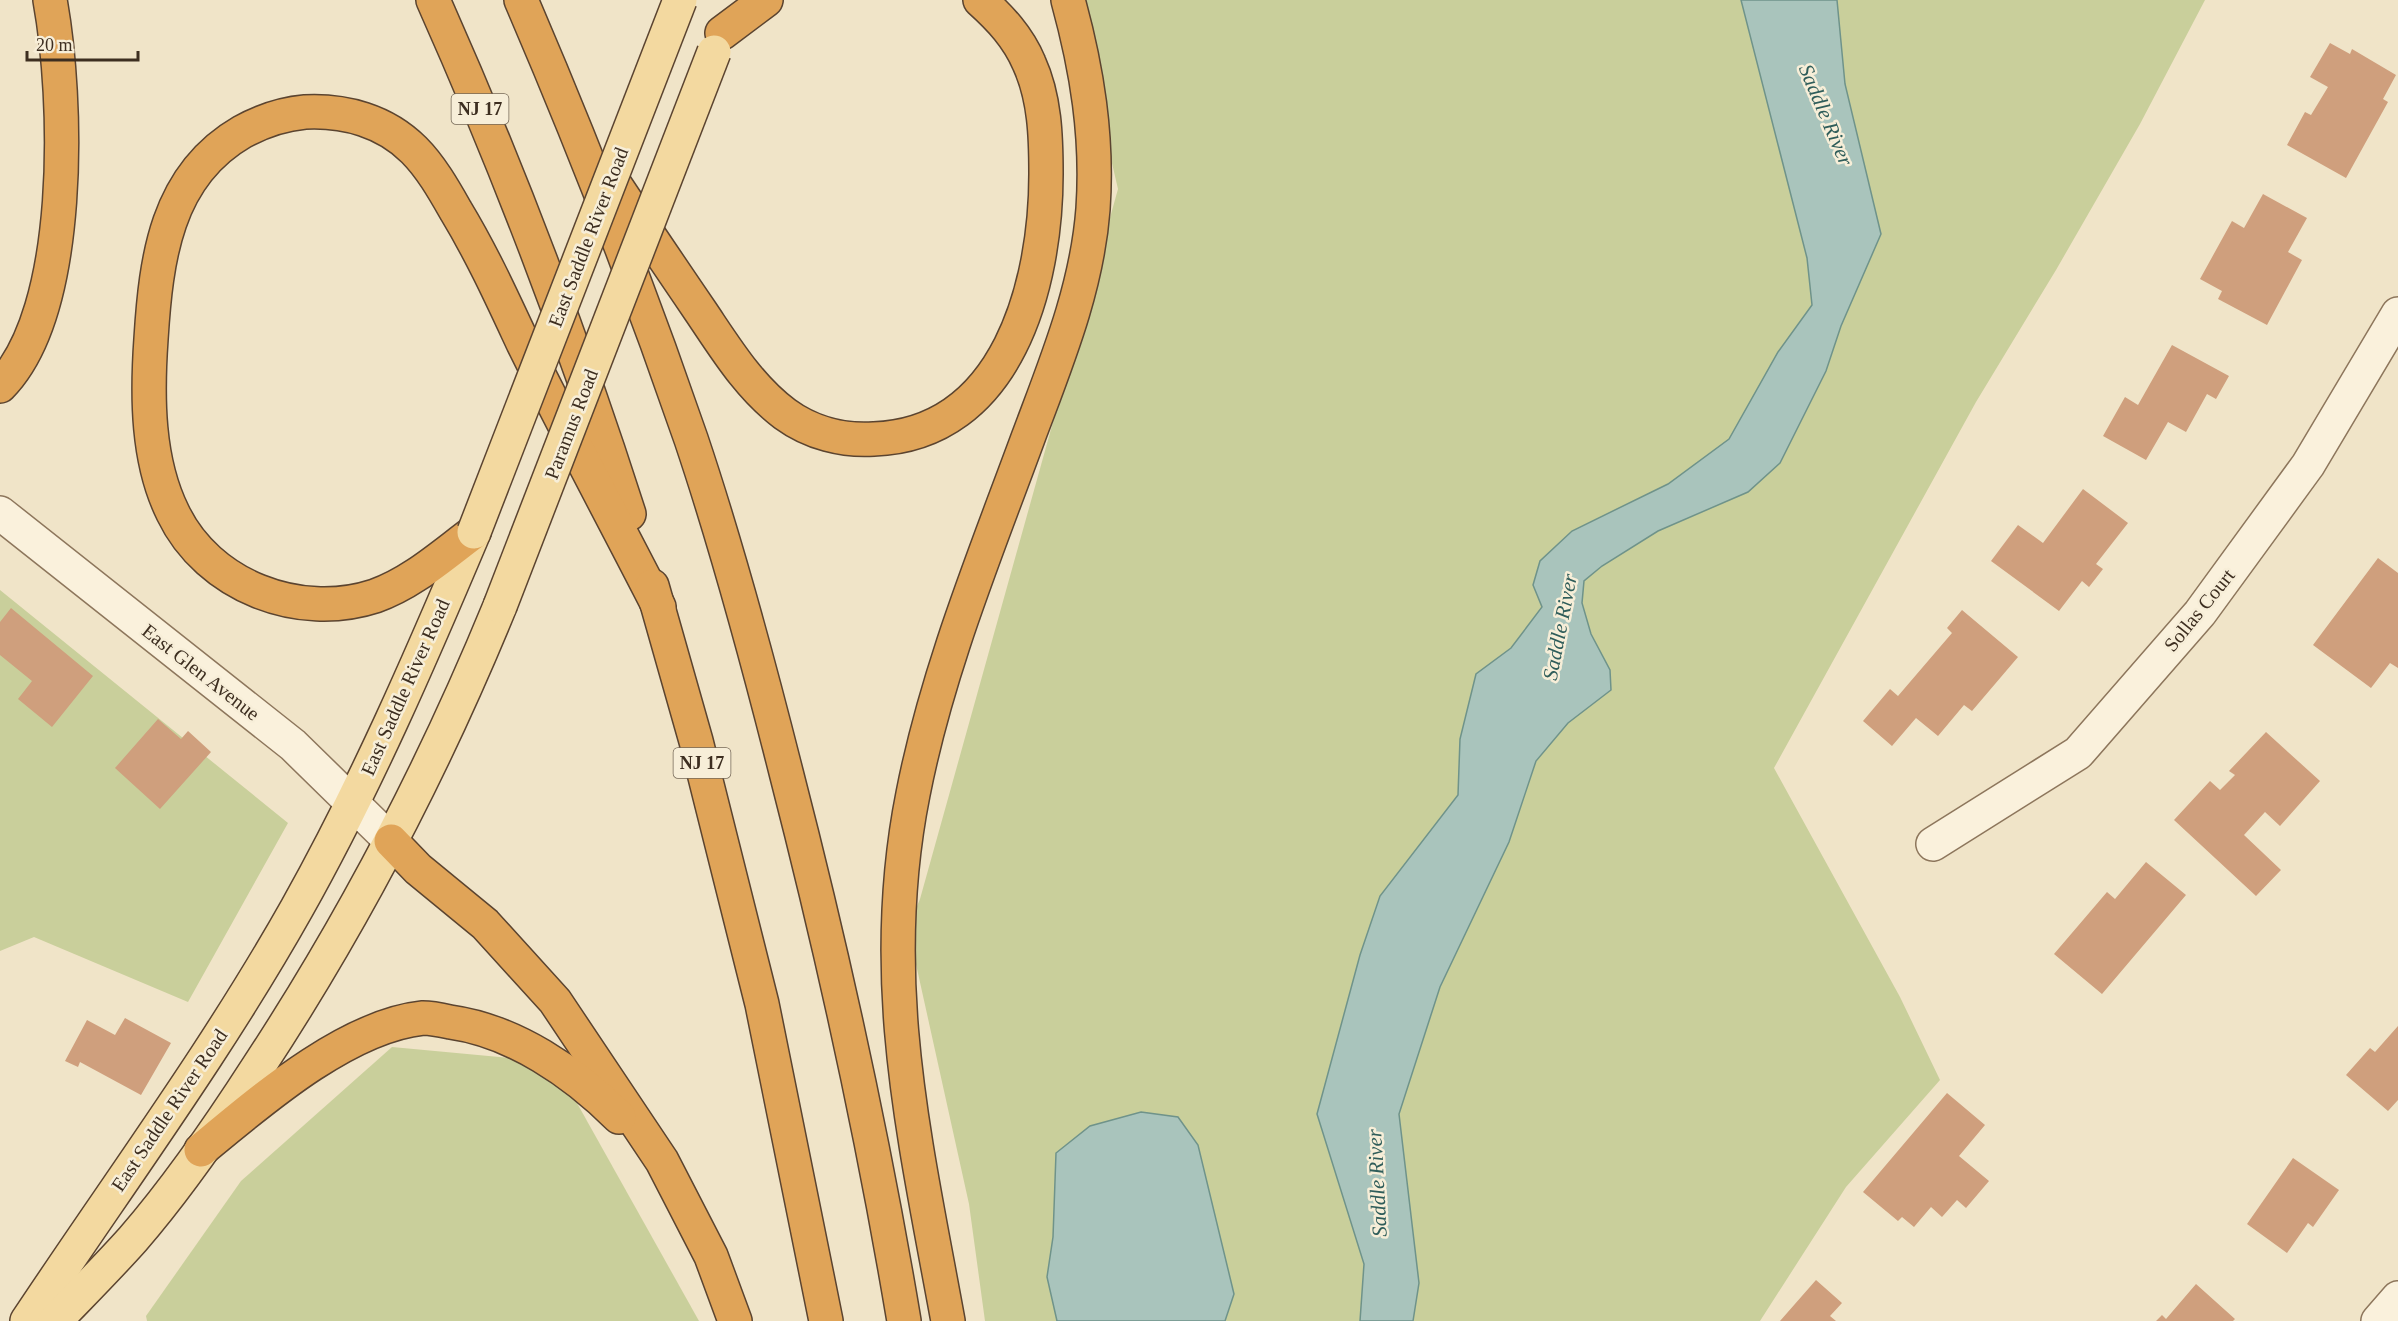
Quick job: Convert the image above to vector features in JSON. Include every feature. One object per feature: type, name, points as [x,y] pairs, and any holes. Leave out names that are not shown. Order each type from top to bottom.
[{"type":"highway","points":[[0,386],[17,367],[29,346],[39,318],[46,291],[59,207],[63,157],[58,59],[50,0]]},
{"type":"highway","name":"NJ 17","points":[[433,0],[500,157],[577,357],[658,607],[696,741],[762,1004],[826,1321]]},
{"type":"highway","points":[[521,0],[572,122],[646,313],[692,442],[732,570],[768,701],[833,960],[886,1215],[904,1321]]},
{"type":"highway","points":[[718,43],[766,0]]},
{"type":"highway","points":[[572,122],[733,359],[766,399],[788,416],[812,429],[839,438],[896,438],[923,430],[969,402],[985,386],[1001,364],[1015,339],[1027,306],[1042,233],[1046,193],[1044,116],[1038,86],[1029,62],[1015,37],[980,0]]},
{"type":"highway","points":[[948,1321],[903,1063],[897,960],[900,876],[913,791],[933,706],[960,621],[1068,330],[1087,253],[1093,210],[1092,117],[1080,45],[1068,0]]},
{"type":"highway","points":[[474,532],[422,571],[383,592],[353,602],[329,605],[274,598],[250,588],[226,574],[204,555],[173,515],[156,463],[150,415],[150,352],[156,282],[166,230],[183,191],[207,158],[237,135],[277,117],[298,113],[340,113],[361,117],[380,126],[412,148],[425,162],[480,251],[658,607]]},
{"type":"highway","points":[[391,841],[418,869],[485,924],[555,1001],[662,1161],[711,1256],[735,1321]]},
{"type":"highway","points":[[201,1150],[269,1094],[313,1064],[374,1032],[400,1022],[425,1018],[490,1031],[559,1068],[598,1096],[662,1161]]},
{"type":"main road","name":"East Saddle River Road","points":[[27,1321],[215,1044],[297,908],[395,717],[474,532],[680,0]]},
{"type":"main road","name":"Paramus Road","points":[[391,841],[455,714],[500,606],[735,0]]},
{"type":"main road","points":[[55,1321],[133,1238],[201,1150],[289,1020],[391,841]]},
{"type":"street","name":"Sollas Court","points":[[1933,844],[2078,753],[2200,613],[2308,465],[2398,314]]},
{"type":"street","name":"East Glen Avenue","points":[[0,513],[293,745],[391,841]]},
{"type":"street","points":[[2378,1321],[2398,1298]]},
{"type":"green space","points":[[1074,0],[2205,0],[2140,124],[2056,270],[1976,402],[1774,768],[1900,997],[1940,1080],[1846,1187],[1760,1321],[985,1321],[969,1204],[908,928],[920,899],[1118,189]]},
{"type":"green space","points":[[0,590],[288,823],[188,1002],[34,937],[0,951]]},
{"type":"green space","points":[[392,1047],[554,1062],[699,1321],[147,1321],[146,1316],[241,1181]]},
{"type":"water","name":"Saddle River","points":[[1741,0],[1837,0],[1845,84],[1881,234],[1841,326],[1826,371],[1780,463],[1748,492],[1658,531],[1602,566],[1584,581],[1582,603],[1591,634],[1610,670],[1611,690],[1568,723],[1536,761],[1509,842],[1440,987],[1399,1114],[1419,1283],[1413,1321],[1360,1321],[1364,1264],[1317,1114],[1360,955],[1380,896],[1458,795],[1460,739],[1476,674],[1511,648],[1542,607],[1533,585],[1540,561],[1572,531],[1668,484],[1729,439],[1778,352],[1812,305],[1807,258]]},
{"type":"water","points":[[1141,1112],[1178,1117],[1198,1145],[1234,1294],[1225,1321],[1057,1321],[1047,1277],[1053,1237],[1056,1153],[1090,1126]]},
{"type":"building","points":[[2330,43],[2350,54],[2352,49],[2396,75],[2383,99],[2388,102],[2346,178],[2287,145],[2305,112],[2311,115],[2328,87],[2310,77]]},
{"type":"building","points":[[2263,194],[2307,218],[2288,252],[2302,260],[2267,325],[2218,299],[2222,291],[2200,279],[2232,221],[2244,228]]},
{"type":"building","points":[[2172,345],[2229,376],[2216,399],[2207,394],[2186,432],[2168,422],[2146,460],[2103,436],[2125,397],[2138,405]]},
{"type":"building","points":[[2083,489],[2128,523],[2096,564],[2103,569],[2089,587],[2082,581],[2059,611],[1991,561],[2018,525],[2043,543]]},
{"type":"building","points":[[2378,558],[2398,573],[2398,668],[2390,663],[2371,688],[2313,645]]},
{"type":"building","points":[[11,608],[93,676],[52,727],[18,699],[32,681],[0,655],[0,622]]},
{"type":"building","points":[[1962,610],[2018,657],[1972,711],[1964,705],[1938,736],[1916,718],[1892,746],[1863,721],[1890,689],[1898,696],[1952,633],[1947,628]]},
{"type":"building","points":[[158,719],[181,739],[188,731],[211,752],[160,809],[115,768]]},
{"type":"building","points":[[2266,732],[2320,781],[2280,826],[2265,812],[2244,835],[2281,870],[2256,896],[2174,820],[2210,781],[2220,790],[2235,775],[2229,771]]},
{"type":"building","points":[[2146,862],[2186,895],[2102,994],[2054,954],[2107,892],[2115,899]]},
{"type":"building","points":[[125,1018],[171,1043],[141,1095],[80,1062],[78,1067],[65,1061],[87,1020],[115,1035]]},
{"type":"building","points":[[2398,1026],[2398,1100],[2388,1111],[2346,1075],[2370,1048],[2375,1052]]},
{"type":"building","points":[[1947,1093],[1985,1125],[1959,1156],[1989,1181],[1966,1208],[1957,1200],[1942,1217],[1931,1207],[1914,1227],[1902,1217],[1898,1221],[1863,1192]]},
{"type":"building","points":[[2293,1158],[2339,1190],[2313,1227],[2308,1223],[2287,1253],[2247,1224]]},
{"type":"building","points":[[1816,1280],[1842,1303],[1830,1316],[1836,1321],[1780,1321]]},
{"type":"building","points":[[2196,1284],[2235,1319],[2233,1321],[2156,1321],[2162,1315],[2166,1319]]}]
